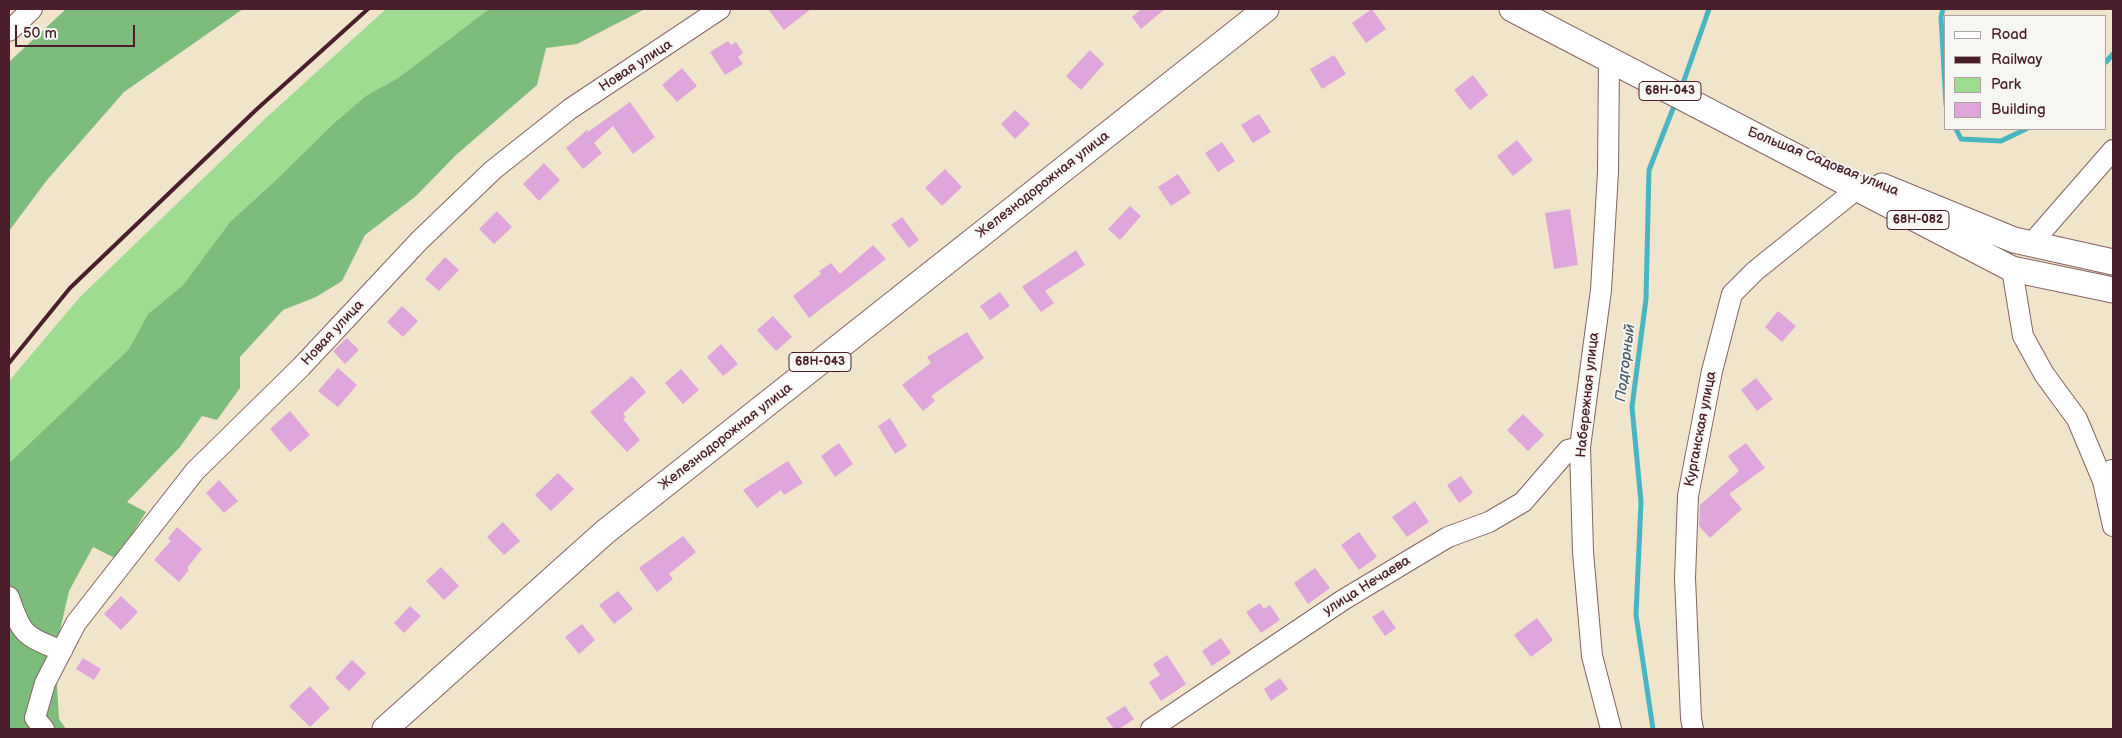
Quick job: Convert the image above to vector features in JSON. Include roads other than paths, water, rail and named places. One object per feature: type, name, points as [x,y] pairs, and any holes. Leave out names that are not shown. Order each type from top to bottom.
[{"type":"main road","name":"Железнодорожная улица","points":[[385,729],[605,532],[1266,9]]},
{"type":"main road","name":"68Н-043","points":[[1512,9],[1609,58],[1731,124]]},
{"type":"main road","name":"Большая Садовая улица","points":[[1731,124],[2012,269],[2113,290]]},
{"type":"main road","name":"Большая Садовая улица","points":[[1731,124],[2014,240],[2113,262]]},
{"type":"street","points":[[9,31],[32,9]]},
{"type":"street","name":"Новая улица","points":[[44,729],[35,718],[45,683],[76,623],[196,471],[301,367],[426,235],[493,170],[570,109],[720,9]]},
{"type":"street","name":"Набережная улица","points":[[1609,58],[1608,172],[1601,290],[1580,448],[1583,552],[1592,656],[1611,729]]},
{"type":"street","points":[[2031,244],[2113,150]]},
{"type":"street","name":"Курганская улица","points":[[1693,729],[1685,578],[1688,496],[1712,371],[1732,294],[1755,271],[1857,189]]},
{"type":"street","points":[[2012,269],[2023,336],[2044,374],[2077,420],[2108,475],[2113,526]]},
{"type":"street","name":"улица Нечаева","points":[[1151,729],[1343,600],[1448,537],[1489,522],[1523,502],[1568,450],[1580,448]]},
{"type":"street","points":[[9,597],[16,617],[27,636],[62,651]]},
{"type":"waterway","name":"Подгорный","points":[[1681,89],[1709,9]]},
{"type":"waterway","name":"Подгорный","points":[[1943,9],[1941,17],[1944,70]]},
{"type":"waterway","name":"Подгорный","points":[[2107,61],[2113,54]]},
{"type":"waterway","name":"Подгорный","points":[[1653,729],[1636,615],[1641,502],[1632,407],[1646,299],[1649,170],[1676,101]]},
{"type":"waterway","name":"Подгорный","points":[[1956,130],[1961,139],[2001,141],[2024,130]]},
{"type":"railway","points":[[9,363],[70,288],[257,109],[368,9]]}]
